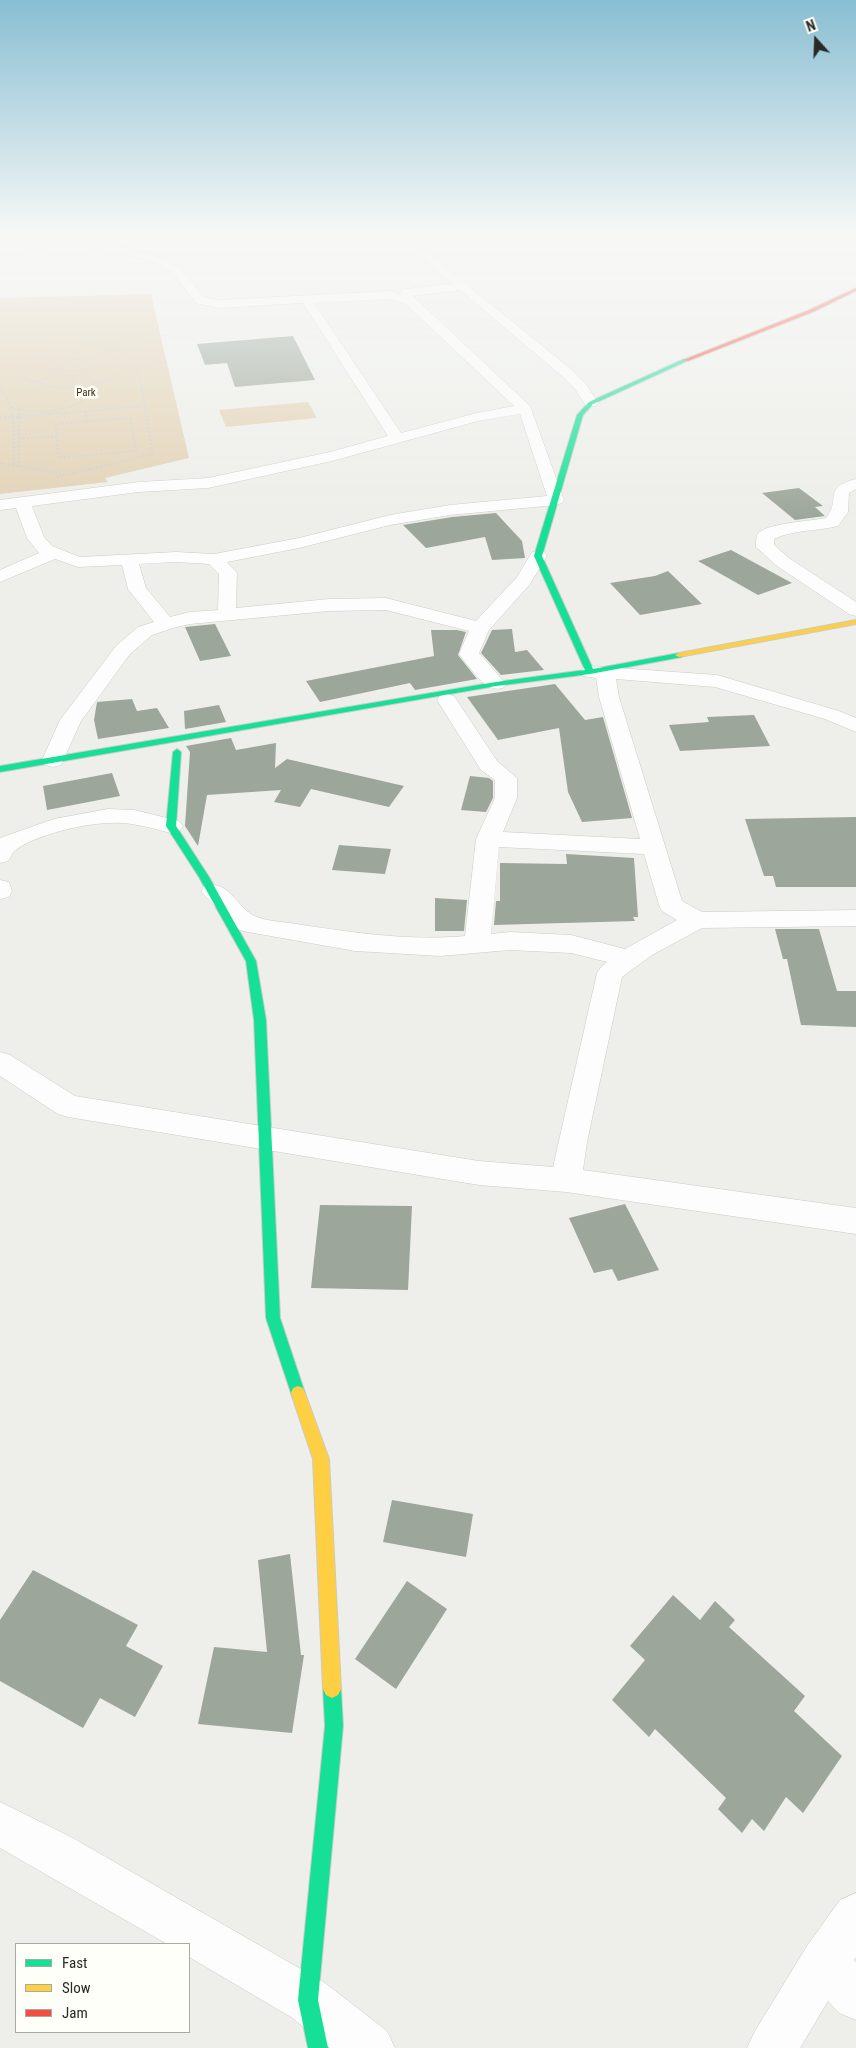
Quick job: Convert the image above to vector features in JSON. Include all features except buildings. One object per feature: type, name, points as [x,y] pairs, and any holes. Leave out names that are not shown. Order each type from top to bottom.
[{"type":"street","points":[[326,329],[398,438]]},
{"type":"street","points":[[439,329],[525,409],[556,500]]},
{"type":"street","points":[[514,329],[568,373],[591,403]]},
{"type":"street","points":[[496,684],[469,654],[480,628],[524,580],[538,556],[580,415],[591,403],[713,348],[764,329]]},
{"type":"street","points":[[0,505],[139,487],[208,482],[332,456],[477,416],[525,409]]},
{"type":"street","points":[[856,484],[845,488],[841,494],[840,512],[832,522],[808,527],[781,529],[765,536],[765,547],[783,562],[856,610]]},
{"type":"street","points":[[22,502],[36,538],[46,550],[78,562],[176,557],[214,559],[299,544],[390,520],[450,510],[556,500]]},
{"type":"street","points":[[0,576],[54,553]]},
{"type":"street","points":[[538,556],[609,697],[671,905],[697,920]]},
{"type":"street","points":[[214,559],[228,572],[227,614]]},
{"type":"street","points":[[129,560],[137,589],[166,624]]},
{"type":"street","points":[[53,760],[72,720],[123,650],[145,631],[166,624],[190,618],[227,614],[329,605],[386,604],[480,628]]},
{"type":"street","points":[[0,769],[496,684],[597,672],[856,622]]},
{"type":"street","points":[[597,672],[717,681],[832,715],[856,726]]},
{"type":"street","points":[[285,732],[447,700],[496,684]]},
{"type":"street","points":[[447,700],[489,765],[506,778],[506,798],[488,839],[478,944]]},
{"type":"street","points":[[832,715],[856,716]]},
{"type":"street","points":[[177,752],[171,826],[212,892],[251,961],[260,1020],[273,1318],[321,1459],[334,1726],[308,2000],[318,2048]]},
{"type":"street","points":[[0,856],[5,845],[22,836],[76,820],[120,815],[171,826]]},
{"type":"street","points":[[488,839],[653,847]]},
{"type":"street","points":[[212,892],[248,924],[355,942],[440,947],[510,940],[571,944],[629,959]]},
{"type":"street","points":[[566,1180],[572,1142],[610,973],[644,949],[697,920],[856,918]]},
{"type":"street","points":[[0,1062],[68,1106],[264,1136],[479,1173],[566,1180],[856,1221]]},
{"type":"street","points":[[0,1824],[55,1852],[308,2000],[370,2048]]},
{"type":"street","points":[[772,2048],[824,1963],[856,1916]]},
{"type":"street","points":[[824,1963],[856,1996]]},
{"type":"path","points":[[129,336],[150,340],[150,345],[147,347],[132,351],[113,350],[106,345],[110,340],[129,336]]},
{"type":"path","points":[[0,342],[16,339],[48,341],[78,337],[90,340],[91,344],[85,347]]},
{"type":"path","points":[[21,370],[27,362],[36,357],[74,348],[128,344]]},
{"type":"path","points":[[90,360],[128,344]]},
{"type":"path","points":[[50,479],[153,454],[136,365],[128,344]]},
{"type":"path","points":[[74,348],[75,361]]},
{"type":"path","points":[[0,349],[4,353],[0,360]]},
{"type":"path","points":[[36,357],[66,364]]},
{"type":"path","points":[[54,368],[60,363],[90,360],[98,362],[100,366]]},
{"type":"path","points":[[21,370],[61,368],[75,361],[86,362],[91,366]]},
{"type":"path","points":[[34,383],[64,371],[75,373],[84,371],[91,366],[150,364]]},
{"type":"path","points":[[21,370],[24,378],[34,383],[46,386],[77,387],[112,380],[136,365]]},
{"type":"path","points":[[54,368],[59,373],[75,373],[92,372],[100,366]]},
{"type":"path","points":[[61,368],[64,371]]},
{"type":"path","points":[[72,387],[75,373]]},
{"type":"path","points":[[11,407],[41,411],[74,405],[83,401],[88,395],[84,389],[77,387]]},
{"type":"path","points":[[0,389],[5,392],[11,407],[14,465]]},
{"type":"path","points":[[0,395],[5,392]]},
{"type":"path","points":[[0,418],[145,406]]},
{"type":"path","points":[[19,409],[19,466]]},
{"type":"path","points":[[86,411],[87,422]]},
{"type":"path","points":[[130,418],[136,451],[58,458],[56,424],[87,422],[130,418]]},
{"type":"path","points":[[19,439],[57,436]]},
{"type":"path","points":[[0,463],[65,474]]},
{"type":"green space","name":"Park","points":[[0,329],[159,329],[189,458],[105,478],[108,482],[0,494]]},
{"type":"green space","points":[[308,402],[317,418],[226,427],[219,410]]},
{"type":"traffic: fast","points":[[590,672],[538,556],[580,415],[591,403],[686,360]]},
{"type":"traffic: fast","points":[[0,769],[496,684],[590,672],[679,655]]},
{"type":"traffic: fast","points":[[177,752],[171,826],[204,877],[251,961],[260,1020],[273,1318],[298,1393]]},
{"type":"traffic: fast","points":[[318,2048],[308,2000],[334,1726],[332,1689]]},
{"type":"traffic: slow","points":[[679,655],[856,622]]},
{"type":"traffic: slow","points":[[298,1393],[321,1459],[332,1689]]},
{"type":"traffic: jam","points":[[686,360],[766,329]]}]
